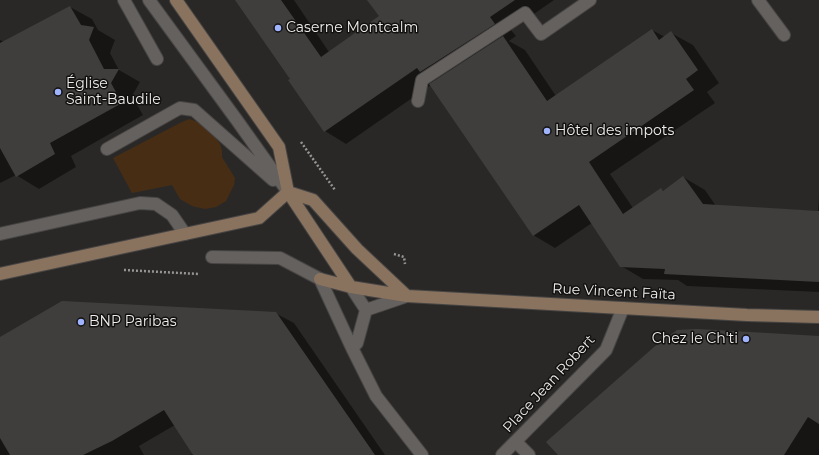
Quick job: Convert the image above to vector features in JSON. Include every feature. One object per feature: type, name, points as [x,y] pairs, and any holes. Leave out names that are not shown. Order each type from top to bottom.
[{"type":"street","points":[[124,0],[157,59]]},
{"type":"street","points":[[149,0],[288,192],[366,310],[357,343],[352,348]]},
{"type":"street","points":[[176,0],[280,147],[288,192]]},
{"type":"street","points":[[418,101],[422,80],[525,13],[541,34],[590,0]]},
{"type":"street","points":[[758,0],[784,35]]},
{"type":"street","points":[[107,149],[180,108],[194,110],[288,192],[313,200],[356,249],[407,296]]},
{"type":"street","points":[[0,274],[258,218],[288,192]]},
{"type":"street","points":[[0,234],[140,203],[156,204],[167,211],[172,215],[185,234]]},
{"type":"street","points":[[212,257],[280,258],[320,279],[351,287],[407,296]]},
{"type":"street","points":[[320,279],[376,396],[422,455]]},
{"type":"street","points":[[366,310],[407,296]]},
{"type":"street","name":"Rue Vincent Faïta","points":[[407,296],[747,315],[819,317]]},
{"type":"street","name":"Place Jean Robert","points":[[502,455],[606,350],[623,308]]},
{"type":"street","points":[[516,442],[529,455]]},
{"type":"path","points":[[300,141],[337,192]]},
{"type":"path","points":[[390,252],[404,258],[407,296]]},
{"type":"path","points":[[122,270],[201,274]]},
{"type":"shaded area","points":[[189,119],[204,124],[220,144],[222,157],[235,178],[234,185],[226,201],[216,207],[205,209],[192,206],[180,199],[172,185],[132,193],[113,158]]},
{"type":"building","points":[[235,0],[281,0],[321,57],[379,16],[367,0],[515,0],[490,17],[495,24],[420,72],[417,68],[324,132],[288,80],[290,79]]},
{"type":"building","name":"Église Saint-Baudile","points":[[70,6],[81,25],[94,27],[89,40],[104,69],[119,69],[111,83],[122,103],[50,143],[55,154],[16,177],[0,148],[0,43]]},
{"type":"building","name":"Hôtel des impots","points":[[652,29],[659,40],[671,31],[698,70],[686,79],[694,90],[589,162],[623,214],[661,188],[663,191],[683,176],[703,204],[819,211],[819,282],[664,274],[665,269],[620,267],[579,205],[533,236],[429,84],[503,36],[547,101]]},
{"type":"building","points":[[62,301],[276,312],[375,455],[193,455],[164,410],[112,441],[83,455],[10,455],[0,438],[0,337]]},
{"type":"building","points":[[697,329],[819,336],[819,424],[808,417],[784,455],[558,455],[546,442],[654,347],[677,330]]},
{"type":"place","name":"Caserne Montcalm","points":[[278,28]]},
{"type":"place","name":"Église Saint-Baudile","points":[[58,92]]},
{"type":"place","name":"Hôtel des impots","points":[[547,131]]},
{"type":"place","name":"BNP Paribas","points":[[81,322]]},
{"type":"place","name":"Chez le Ch'ti","points":[[746,339]]}]
